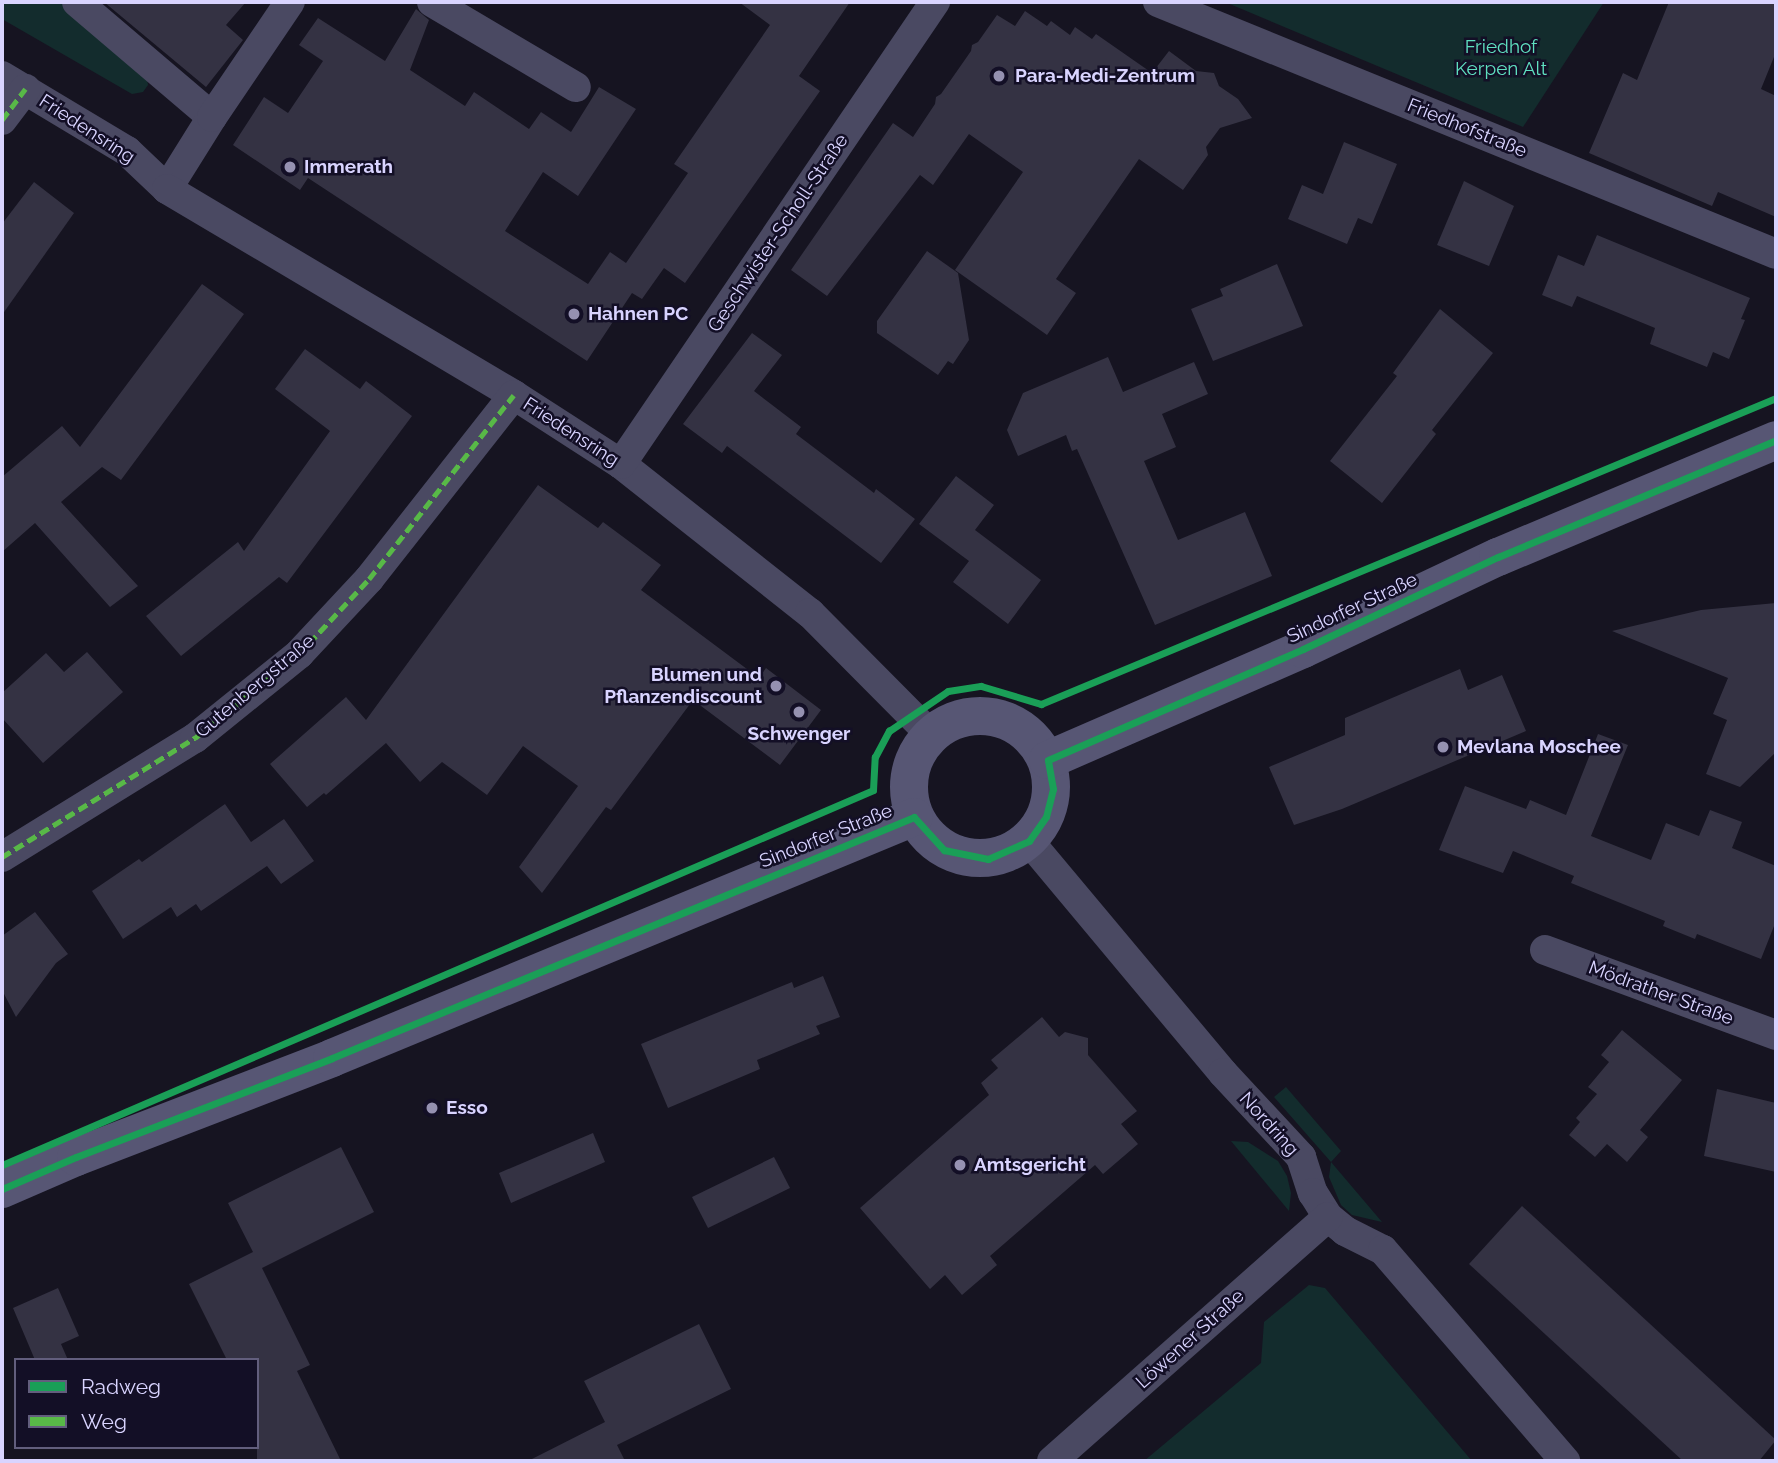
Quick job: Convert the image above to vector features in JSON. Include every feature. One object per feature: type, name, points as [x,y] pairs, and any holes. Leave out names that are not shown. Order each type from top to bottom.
[{"type":"street","points":[[77,2],[212,117]]},
{"type":"street","points":[[167,189],[290,2]]},
{"type":"street","points":[[432,2],[576,88]]},
{"type":"street","name":"Geschwister-Scholl-Straße","points":[[621,464],[935,2]]},
{"type":"street","name":"Friedhofstraße","points":[[1158,2],[1776,254]]},
{"type":"street","points":[[2,120],[13,83]]},
{"type":"street","name":"Friedensring","points":[[13,83],[127,151],[167,189],[514,395],[621,464],[810,613],[932,736]]},
{"type":"street","name":"Gutenbergstraße","points":[[2,857],[195,738],[299,654],[369,579],[514,395]]},
{"type":"street","name":"Sindorfer Straße","points":[[1029,841],[988,859],[944,850],[914,817],[908,790],[912,763],[932,736],[968,715],[1016,723],[1048,760],[1303,649],[1498,557],[1776,440]]},
{"type":"street","points":[[1029,841],[1046,817],[1053,789],[1048,760]]},
{"type":"street","name":"Sindorfer Straße","points":[[2,1189],[76,1157],[332,1058],[914,817]]},
{"type":"street","name":"Nordring","points":[[1029,841],[1223,1073],[1301,1157],[1313,1193],[1328,1217],[1345,1231],[1383,1250],[1565,1461]]},
{"type":"street","name":"Mödrather Straße","points":[[1545,950],[1776,1035]]},
{"type":"street","name":"Löwener Straße","points":[[1052,1461],[1328,1217]]},
{"type":"green space","points":[[2,2],[62,2],[146,71],[148,85],[143,92],[132,94],[2,19]]},
{"type":"green space","name":"Friedhof Kerpen Alt","points":[[1225,2],[1604,2],[1523,127]]},
{"type":"green space","points":[[1286,1087],[1341,1151],[1331,1162],[1274,1097]]},
{"type":"green space","points":[[1231,1141],[1248,1142],[1278,1161],[1287,1176],[1291,1193],[1289,1211]]},
{"type":"green space","points":[[1331,1162],[1382,1222],[1352,1215],[1341,1205],[1329,1177]]},
{"type":"green space","points":[[1309,1285],[1325,1288],[1472,1461],[1144,1461],[1261,1363],[1264,1322]]},
{"type":"building","points":[[104,2],[246,2],[226,25],[243,40],[206,87]]},
{"type":"building","points":[[739,2],[850,2],[799,76],[820,91],[685,283],[664,268],[642,299],[632,293],[587,361],[308,178],[300,190],[233,145],[264,97],[288,113],[323,61],[299,45],[318,18],[385,61],[416,9],[429,20],[410,70],[465,106],[474,92],[529,129],[541,112],[571,132],[599,87],[636,109],[578,196],[543,172],[505,231],[588,284],[610,252],[626,263],[688,173],[674,164],[770,25]]},
{"type":"building","points":[[1669,2],[1776,2],[1776,52],[1761,89],[1776,96],[1776,217],[1718,192],[1712,206],[1589,153],[1623,73],[1637,80]]},
{"type":"building","points":[[1025,11],[1047,26],[1051,21],[1070,35],[1075,27],[1092,39],[1096,34],[1152,73],[1169,51],[1196,71],[1214,73],[1219,86],[1238,99],[1252,118],[1220,128],[1206,147],[1208,155],[1183,190],[1139,159],[1056,279],[1076,293],[1047,335],[955,270],[1023,172],[969,134],[933,185],[920,175],[827,296],[791,270],[893,123],[913,137],[935,104],[936,97],[941,94],[971,51],[972,45],[978,42],[997,15],[1015,26]]},
{"type":"building","points":[[1344,142],[1397,164],[1372,224],[1358,218],[1347,244],[1288,219],[1302,185],[1323,194]]},
{"type":"building","points":[[1464,181],[1514,206],[1489,266],[1437,245]]},
{"type":"building","points":[[34,182],[74,213],[2,315],[2,224]]},
{"type":"building","points":[[1597,235],[1750,298],[1741,319],[1745,320],[1729,359],[1713,352],[1707,367],[1650,344],[1655,328],[1577,296],[1572,307],[1542,295],[1558,255],[1584,266]]},
{"type":"building","points":[[927,251],[958,273],[969,340],[953,364],[948,361],[938,375],[877,333],[877,321]]},
{"type":"building","points":[[1277,264],[1303,326],[1213,361],[1191,309],[1223,296],[1220,289]]},
{"type":"building","points":[[202,284],[244,314],[121,480],[102,467],[61,502],[138,586],[110,607],[35,523],[2,552],[2,477],[62,426],[80,447]]},
{"type":"building","points":[[1440,309],[1493,353],[1432,430],[1436,434],[1382,503],[1330,461],[1397,376],[1393,373]]},
{"type":"building","points":[[752,333],[782,355],[754,391],[801,427],[796,434],[874,493],[876,489],[915,519],[881,563],[727,446],[722,453],[683,424]]},
{"type":"building","points":[[305,349],[360,389],[366,381],[412,416],[287,583],[279,577],[181,656],[146,616],[238,542],[244,551],[330,431],[275,389]]},
{"type":"building","points":[[1108,357],[1123,392],[1194,362],[1208,394],[1162,414],[1176,447],[1144,461],[1178,540],[1245,512],[1272,576],[1155,625],[1077,449],[1072,451],[1066,435],[1018,456],[1007,430],[1023,393]]},
{"type":"building","points":[[956,476],[994,505],[975,530],[1041,580],[1008,624],[953,582],[969,561],[919,524]]},
{"type":"building","points":[[538,485],[598,528],[603,522],[661,565],[641,590],[759,678],[766,668],[821,710],[780,765],[693,700],[611,810],[606,807],[542,893],[519,867],[578,786],[523,746],[487,795],[442,762],[420,782],[386,743],[326,795],[324,793],[307,807],[270,764],[346,697],[366,720]]},
{"type":"building","points":[[1776,603],[1776,752],[1740,787],[1706,774],[1727,720],[1713,714],[1728,678],[1612,631],[1701,610]]},
{"type":"building","points":[[87,652],[123,692],[43,763],[2,718],[2,693],[46,653],[64,672]]},
{"type":"building","points":[[1460,669],[1468,690],[1502,675],[1526,731],[1342,809],[1294,825],[1269,767],[1345,735],[1345,718]]},
{"type":"building","points":[[1598,734],[1628,745],[1591,836],[1651,860],[1666,823],[1699,836],[1710,810],[1742,822],[1732,848],[1776,866],[1776,921],[1761,959],[1697,934],[1695,939],[1663,926],[1665,921],[1571,883],[1574,876],[1513,851],[1503,873],[1439,850],[1465,786],[1526,809],[1530,800],[1566,815]]},
{"type":"building","points":[[225,804],[251,842],[284,819],[314,861],[281,884],[267,866],[201,911],[196,904],[177,917],[171,907],[123,939],[92,891],[139,859],[142,862]]},
{"type":"building","points":[[35,912],[68,954],[56,963],[16,1017],[2,990],[2,936]]},
{"type":"building","points":[[823,976],[840,1017],[816,1026],[820,1034],[757,1060],[760,1069],[668,1108],[641,1044],[792,982],[794,988]]},
{"type":"building","name":"Amtsgericht","points":[[1042,1017],[1059,1037],[1065,1032],[1088,1038],[1088,1055],[1137,1111],[1121,1124],[1138,1144],[1103,1174],[1095,1165],[990,1256],[997,1265],[962,1295],[945,1275],[930,1289],[860,1208],[989,1095],[981,1083],[998,1068],[991,1060]]},
{"type":"building","points":[[1622,1030],[1682,1080],[1640,1130],[1648,1137],[1627,1162],[1607,1144],[1595,1157],[1569,1135],[1580,1122],[1576,1118],[1597,1094],[1588,1087],[1609,1062],[1601,1055]]},
{"type":"building","points":[[1717,1089],[1776,1103],[1776,1172],[1704,1156]]},
{"type":"building","points":[[593,1133],[605,1162],[511,1203],[499,1173]]},
{"type":"building","points":[[341,1147],[374,1212],[262,1268],[310,1365],[297,1371],[341,1461],[257,1461],[259,1358],[226,1358],[189,1284],[253,1252],[228,1203]]},
{"type":"building","points":[[774,1157],[790,1188],[708,1228],[692,1197]]},
{"type":"building","points":[[1522,1206],[1776,1440],[1759,1461],[1683,1461],[1469,1264]]},
{"type":"building","points":[[58,1288],[79,1336],[61,1344],[67,1358],[34,1358],[13,1308]]},
{"type":"building","points":[[699,1324],[731,1389],[617,1445],[625,1461],[528,1461],[605,1422],[584,1381]]},
{"type":"marked path","points":[[2,120],[25,89]]},
{"type":"marked path","points":[[2,857],[195,738],[299,654],[369,579],[514,395]]},
{"type":"cycle path","points":[[2,1165],[873,790],[875,757],[889,731],[948,691],[981,686],[1041,704],[1776,398]]},
{"type":"cycle path","points":[[2,1189],[76,1157],[332,1058],[914,817],[944,850],[988,859],[1029,841],[1046,817],[1053,789],[1048,760],[1303,649],[1498,557],[1776,440]]},
{"type":"place","name":"Para-Medi-Zentrum","points":[[999,76]]},
{"type":"place","name":"Immerath","points":[[290,167]]},
{"type":"place","name":"Hahnen PC","points":[[574,314]]},
{"type":"place","name":"Blumen und Pflanzendiscount","points":[[776,686]]},
{"type":"place","name":"Schwenger","points":[[799,712]]},
{"type":"place","name":"Mevlana Moschee","points":[[1443,747]]},
{"type":"place","name":"Esso","points":[[432,1108]]},
{"type":"place","name":"Amtsgericht","points":[[960,1165]]}]
